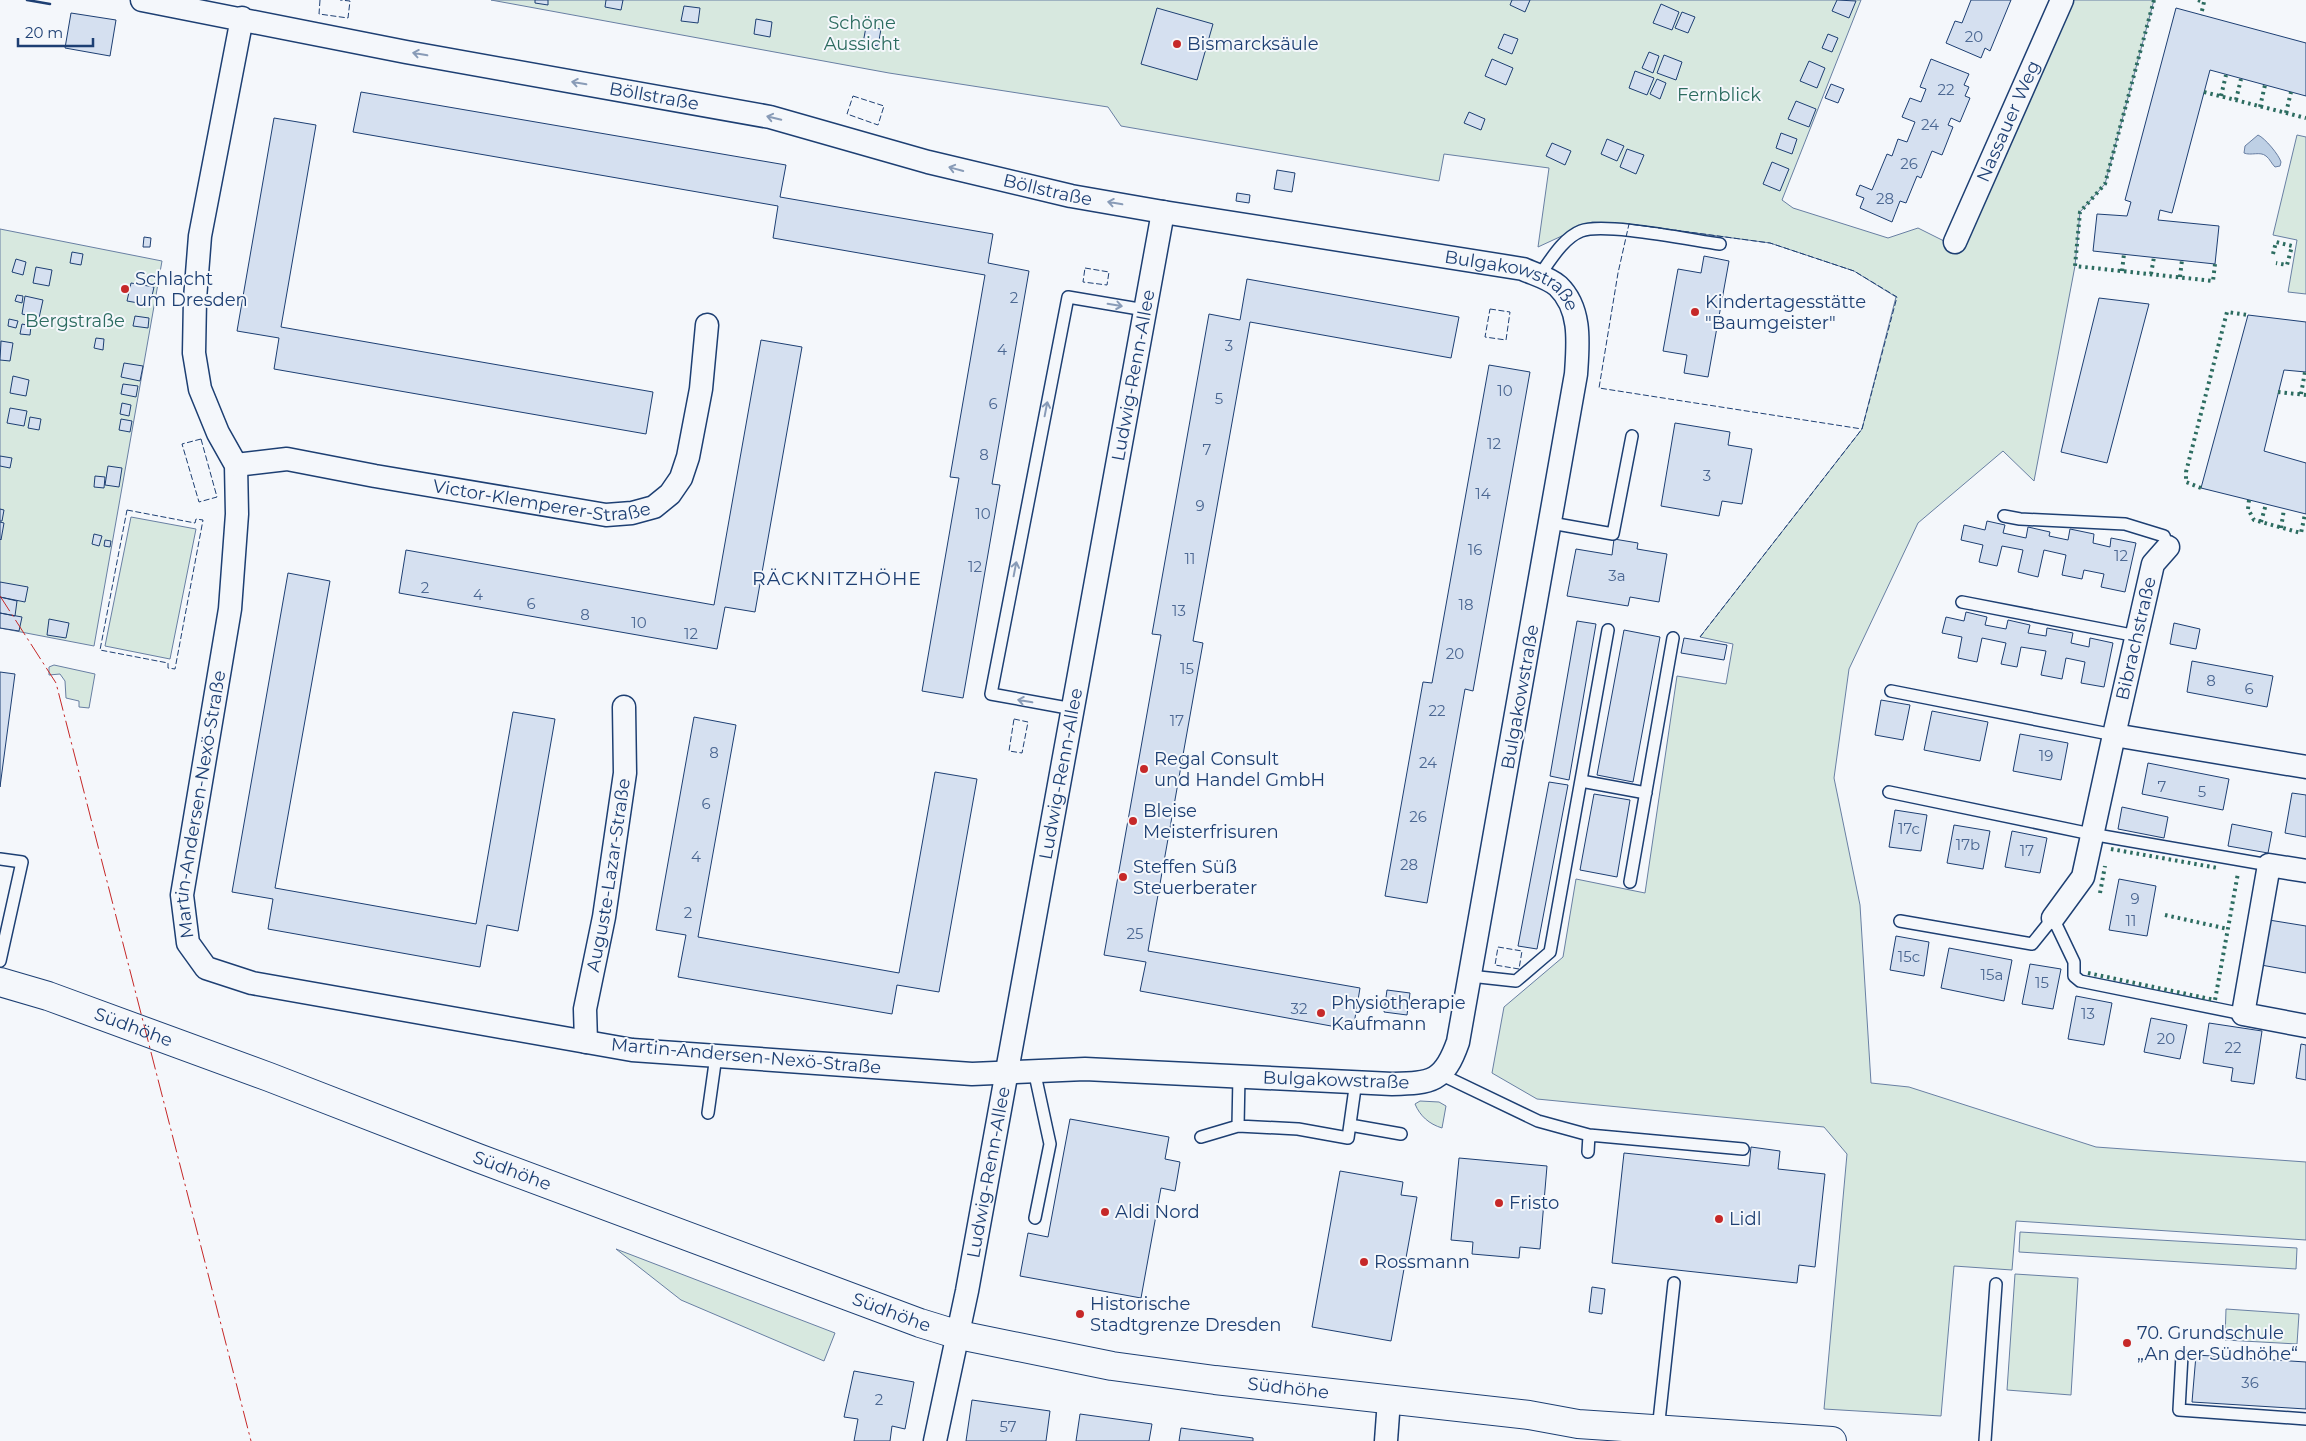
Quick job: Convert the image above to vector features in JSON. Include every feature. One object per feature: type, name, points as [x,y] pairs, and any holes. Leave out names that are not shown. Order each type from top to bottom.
[{"type":"street","name":"Böllstraße","points":[[142,0],[242,18],[406,52],[770,117],[979,176],[1163,212]]},
{"type":"street","name":"Nassauer Weg","points":[[1955,242],[2062,0]]},
{"type":"street","name":"Martin-Andersen-Nexö-Straße","points":[[242,18],[200,236],[195,299],[194,353],[200,389],[218,433],[236,465],[237,514],[230,609],[182,895],[188,943],[206,968],[252,984],[632,1050],[972,1074],[1007,1073]]},
{"type":"street","name":"Bulgakowstraße","points":[[1007,1073],[1034,1070],[1085,1069],[1392,1084],[1430,1081],[1440,1074],[1452,1061],[1458,1042],[1470,976],[1576,374],[1578,332],[1568,300],[1557,285],[1523,269],[1163,212]]},
{"type":"street","name":"Ludwig-Renn-Allee","points":[[935,1441],[959,1335],[1163,212]]},
{"type":"street","name":"Victor-Klemperer-Straße","points":[[236,465],[287,459],[375,476],[606,515],[632,513],[654,507],[670,494],[681,478],[688,457],[701,389],[707,324]]},
{"type":"street","name":"Bibrachstraße","points":[[2053,918],[2083,878],[2091,834],[2153,564],[2168,546]]},
{"type":"street","name":"Auguste-Lazar-Straße","points":[[586,1042],[585,1008],[604,917],[625,773],[624,707]]},
{"type":"street","points":[[2114,735],[2306,767]]},
{"type":"street","points":[[2306,871],[2269,865],[2243,1014],[2306,1026]]},
{"type":"street","name":"Südhöhe","points":[[0,982],[48,996],[260,1073],[488,1161],[920,1323],[959,1335],[1112,1366],[1529,1415],[1578,1424],[1832,1441]]},
{"type":"street","points":[[1386,1441],[1389,1400]]},
{"type":"lane","points":[[1539,276],[1563,246],[1581,231],[1606,228],[1720,244]]},
{"type":"lane","points":[[1073,709],[991,694],[1068,297],[1145,310]]},
{"type":"lane","points":[[1551,523],[1613,534],[1632,436]]},
{"type":"lane","points":[[2004,516],[2020,519],[2125,524],[2164,536],[2168,546]]},
{"type":"lane","points":[[1962,602],[2137,636]]},
{"type":"lane","points":[[1470,976],[1516,981],[1550,952],[1608,630]]},
{"type":"lane","points":[[1630,882],[1672,638]]},
{"type":"lane","points":[[1890,691],[2114,735]]},
{"type":"lane","points":[[1581,781],[1646,793]]},
{"type":"lane","points":[[1889,792],[2091,834],[2269,865]]},
{"type":"lane","points":[[0,859],[22,862],[0,961]]},
{"type":"lane","points":[[1900,921],[2032,944],[2053,918],[2074,962],[2074,976],[2080,982],[2243,1014]]},
{"type":"lane","points":[[708,1113],[716,1056]]},
{"type":"lane","points":[[1034,1070],[1050,1144],[1035,1218]]},
{"type":"lane","points":[[1440,1074],[1538,1121],[1589,1135],[1743,1149]]},
{"type":"lane","points":[[1238,1126],[1239,1076]]},
{"type":"lane","points":[[1201,1137],[1238,1126],[1298,1130],[1348,1138],[1356,1081]]},
{"type":"lane","points":[[1350,1125],[1401,1134]]},
{"type":"lane","points":[[1588,1152],[1589,1135]]},
{"type":"lane","points":[[1658,1430],[1674,1282]]},
{"type":"lane","points":[[1985,1441],[1996,1284]]},
{"type":"lane","points":[[2182,1355],[2179,1410],[2306,1418]]},
{"type":"green space","points":[[491,0],[1861,0],[1782,200],[1793,208],[1888,238],[1918,228],[1958,248],[2065,0],[2154,0],[2105,184],[2080,212],[2075,266],[2034,481],[2003,451],[1918,523],[1849,669],[1834,778],[1860,905],[1871,1083],[1909,1087],[2096,1147],[2306,1162],[2306,1240],[2016,1221],[2012,1270],[1954,1266],[1941,1416],[1824,1409],[1847,1154],[1824,1127],[1537,1099],[1492,1073],[1504,1007],[1563,957],[1576,879],[1645,893],[1677,676],[1726,684],[1733,644],[1700,637],[1862,429],[1896,297],[1854,271],[1770,243],[1629,224],[1592,222],[1538,247],[1549,168],[1444,154],[1439,181],[1121,126],[1108,107],[889,73]]},
{"type":"green space","points":[[2297,135],[2306,137],[2306,294],[2288,292],[2297,240],[2273,235]]},
{"type":"green space","name":"Bergstraße","points":[[0,229],[162,261],[94,646],[0,628]]},
{"type":"green space","points":[[131,517],[196,529],[170,659],[105,646]]},
{"type":"green space","points":[[54,665],[95,674],[89,708],[79,707],[79,701],[66,698],[65,681],[60,674],[49,675],[49,667]]},
{"type":"green space","points":[[1420,1101],[1439,1102],[1446,1106],[1442,1128],[1429,1122],[1422,1116],[1415,1104]]},
{"type":"green space","points":[[2020,1232],[2297,1248],[2296,1269],[2019,1252]]},
{"type":"green space","points":[[616,1249],[835,1333],[824,1361],[681,1300]]},
{"type":"green space","points":[[2015,1274],[2078,1278],[2071,1395],[2007,1390]]},
{"type":"green space","points":[[2226,1309],[2299,1314],[2297,1344],[2225,1340]]},
{"type":"water","points":[[2258,135],[2275,151],[2281,162],[2280,166],[2275,167],[2269,158],[2264,155],[2244,153],[2245,146]]},
{"type":"building","points":[[535,0],[548,0],[548,5],[535,3]]},
{"type":"building","points":[[606,0],[623,0],[621,10],[605,7]]},
{"type":"building","points":[[1512,0],[1530,0],[1525,12],[1510,5]]},
{"type":"building","points":[[1837,0],[1856,1],[1849,18],[1832,11]]},
{"type":"building","points":[[1971,0],[2011,0],[1990,51],[1985,48],[1981,58],[1946,43],[1955,21],[1962,23]]},
{"type":"building","points":[[1661,4],[1679,12],[1672,30],[1653,23]]},
{"type":"building","points":[[684,6],[700,8],[698,23],[681,21]]},
{"type":"building","name":"Bismarcksäule","points":[[1157,8],[1213,24],[1197,80],[1141,64]]},
{"type":"building","points":[[2176,8],[2306,43],[2306,96],[2210,70],[2172,213],[2160,210],[2158,220],[2219,226],[2215,264],[2093,251],[2097,214],[2127,216],[2131,202],[2125,200]]},
{"type":"building","points":[[1682,12],[1695,17],[1688,33],[1675,28]]},
{"type":"building","points":[[71,13],[116,20],[110,56],[65,48]]},
{"type":"building","points":[[756,19],[772,22],[770,37],[754,34]]},
{"type":"building","points":[[866,27],[881,29],[878,46],[863,43]]},
{"type":"building","points":[[1504,34],[1518,39],[1512,54],[1498,48]]},
{"type":"building","points":[[1828,34],[1838,38],[1832,52],[1822,48]]},
{"type":"building","points":[[1649,52],[1659,56],[1653,73],[1642,68]]},
{"type":"building","points":[[1664,55],[1682,62],[1676,80],[1657,73]]},
{"type":"building","points":[[1492,59],[1513,68],[1506,85],[1485,76]]},
{"type":"building","points":[[1931,59],[1969,74],[1964,85],[1969,87],[1965,96],[1970,98],[1960,122],[1951,118],[1948,125],[1953,127],[1942,155],[1932,151],[1921,178],[1917,176],[1906,203],[1900,201],[1892,222],[1860,208],[1864,198],[1856,195],[1860,185],[1872,190],[1887,154],[1892,156],[1898,139],[1907,142],[1915,122],[1902,117],[1910,98],[1921,102],[1926,89],[1920,87]]},
{"type":"building","points":[[1809,61],[1825,68],[1817,88],[1800,81]]},
{"type":"building","points":[[1635,71],[1654,78],[1647,95],[1629,88]]},
{"type":"building","points":[[1657,79],[1666,83],[1660,99],[1650,94]]},
{"type":"building","points":[[1831,84],[1844,89],[1838,103],[1825,98]]},
{"type":"building","points":[[361,92],[786,165],[780,197],[993,234],[988,263],[1029,271],[992,484],[1000,485],[963,698],[922,691],[959,478],[950,477],[985,275],[773,238],[778,206],[353,132]]},
{"type":"building","points":[[1796,101],[1816,109],[1809,127],[1788,119]]},
{"type":"building","points":[[1469,112],[1485,119],[1481,130],[1464,123]]},
{"type":"building","points":[[274,118],[316,125],[281,327],[653,392],[646,434],[274,369],[279,338],[237,331]]},
{"type":"building","points":[[1781,133],[1797,139],[1792,154],[1776,148]]},
{"type":"building","points":[[1607,139],[1624,146],[1617,161],[1601,154]]},
{"type":"building","points":[[1552,143],[1571,151],[1565,165],[1546,156]]},
{"type":"building","points":[[1627,149],[1644,155],[1636,174],[1620,167]]},
{"type":"building","points":[[1772,162],[1789,169],[1780,191],[1763,184]]},
{"type":"building","points":[[1277,170],[1295,173],[1292,192],[1274,189]]},
{"type":"building","points":[[1237,193],[1250,195],[1249,203],[1236,201]]},
{"type":"building","points":[[144,237],[151,238],[150,247],[143,247]]},
{"type":"building","points":[[72,252],[83,254],[81,265],[70,263]]},
{"type":"building","name":"Kindertagesstätte \"Baumgeister\"","points":[[1704,256],[1729,261],[1708,377],[1684,373],[1687,355],[1663,351],[1678,269],[1701,273]]},
{"type":"building","points":[[16,259],[26,262],[23,275],[12,272]]},
{"type":"building","points":[[36,267],[52,270],[49,286],[33,283]]},
{"type":"building","points":[[1247,279],[1459,317],[1451,358],[1250,322],[1193,641],[1203,643],[1148,951],[1360,988],[1353,1030],[1140,991],[1146,962],[1104,955],[1161,635],[1152,634],[1209,314],[1240,320]]},
{"type":"building","points":[[131,283],[154,287],[150,305],[127,301]]},
{"type":"building","points":[[17,295],[23,296],[22,303],[15,301]]},
{"type":"building","points":[[25,296],[43,300],[39,318],[22,314]]},
{"type":"building","points":[[2099,298],[2149,304],[2107,463],[2061,452]]},
{"type":"building","points":[[2248,315],[2306,322],[2306,372],[2284,370],[2264,451],[2306,463],[2306,514],[2201,488]]},
{"type":"building","points":[[135,316],[149,318],[148,328],[133,326]]},
{"type":"building","points":[[9,319],[18,321],[16,328],[8,326]]},
{"type":"building","points":[[22,324],[31,326],[30,335],[20,334]]},
{"type":"building","points":[[96,338],[104,339],[103,350],[94,348]]},
{"type":"building","points":[[761,340],[802,347],[755,612],[725,607],[717,649],[399,593],[406,550],[714,605]]},
{"type":"building","points":[[1,341],[13,343],[10,361],[0,360]]},
{"type":"building","points":[[124,363],[143,366],[140,381],[121,377]]},
{"type":"building","points":[[1489,365],[1530,372],[1473,691],[1465,689],[1427,903],[1385,896],[1423,682],[1432,683]]},
{"type":"building","points":[[13,376],[29,380],[26,396],[10,393]]},
{"type":"building","points":[[123,384],[138,386],[136,397],[121,394]]},
{"type":"building","points":[[122,403],[131,405],[129,416],[120,414]]},
{"type":"building","points":[[10,408],[27,411],[24,426],[7,423]]},
{"type":"building","points":[[30,417],[41,419],[39,430],[28,428]]},
{"type":"building","points":[[121,419],[132,421],[130,432],[119,430]]},
{"type":"building","points":[[1675,423],[1730,432],[1728,445],[1752,449],[1742,504],[1722,501],[1719,516],[1661,506]]},
{"type":"building","points":[[0,456],[12,458],[10,468],[0,466]]},
{"type":"building","points":[[108,466],[122,468],[119,487],[105,485]]},
{"type":"building","points":[[95,476],[105,477],[104,488],[94,487]]},
{"type":"building","points":[[0,509],[4,510],[2,521],[0,521]]},
{"type":"building","points":[[1987,521],[2005,525],[2003,533],[2026,538],[2028,527],[2050,532],[2049,536],[2068,540],[2070,529],[2094,534],[2093,543],[2110,547],[2111,538],[2136,543],[2125,592],[2101,587],[2104,574],[2084,570],[2082,579],[2062,575],[2066,555],[2044,550],[2038,577],[2018,572],[2023,550],[2002,546],[1997,566],[1979,562],[1983,545],[1961,540],[1964,525],[1985,530]]},
{"type":"building","points":[[0,522],[4,523],[1,540],[0,539]]},
{"type":"building","points":[[94,534],[102,536],[99,546],[92,544]]},
{"type":"building","points":[[1614,539],[1638,543],[1637,549],[1667,554],[1659,602],[1630,597],[1628,606],[1567,596],[1576,549],[1612,555]]},
{"type":"building","points":[[105,540],[111,541],[110,547],[104,546]]},
{"type":"building","points":[[288,573],[330,581],[275,888],[476,924],[513,712],[555,719],[518,931],[487,925],[480,967],[268,929],[273,899],[232,892]]},
{"type":"building","points":[[0,582],[28,587],[25,602],[0,597]]},
{"type":"building","points":[[0,597],[17,601],[15,616],[0,613]]},
{"type":"building","points":[[1966,612],[1987,617],[1985,625],[2006,629],[2008,620],[2030,625],[2028,633],[2046,636],[2047,628],[2073,633],[2071,643],[2089,647],[2090,638],[2113,643],[2104,687],[2081,683],[2085,662],[2066,658],[2062,679],[2041,675],[2046,651],[2021,647],[2017,667],[2001,664],[2006,643],[1982,638],[1977,662],[1958,658],[1962,637],[1942,633],[1946,617],[1964,621]]},
{"type":"building","points":[[0,613],[22,617],[19,631],[0,628]]},
{"type":"building","points":[[49,619],[69,623],[66,638],[47,635]]},
{"type":"building","points":[[1577,621],[1596,624],[1569,780],[1550,776]]},
{"type":"building","points":[[2174,623],[2200,629],[2196,649],[2170,644]]},
{"type":"building","points":[[1624,630],[1660,637],[1633,782],[1597,775]]},
{"type":"building","points":[[1684,638],[1727,645],[1724,660],[1681,653]]},
{"type":"building","points":[[2192,661],[2273,676],[2267,707],[2187,692]]},
{"type":"building","points":[[0,672],[15,674],[0,787]]},
{"type":"building","points":[[1881,700],[1910,705],[1903,740],[1875,735]]},
{"type":"building","points":[[1932,711],[1988,722],[1980,761],[1924,750]]},
{"type":"building","points":[[694,717],[736,725],[698,937],[899,973],[935,772],[977,779],[939,992],[897,985],[892,1014],[678,977],[686,935],[656,930]]},
{"type":"building","points":[[2020,734],[2068,743],[2061,780],[2013,771]]},
{"type":"building","points":[[2148,763],[2229,779],[2223,810],[2142,794]]},
{"type":"building","points":[[1549,782],[1568,785],[1537,949],[1518,946]]},
{"type":"building","points":[[2292,793],[2306,795],[2306,837],[2285,833]]},
{"type":"building","points":[[1594,794],[1630,800],[1617,877],[1580,870]]},
{"type":"building","points":[[2122,807],[2168,817],[2164,838],[2118,829]]},
{"type":"building","points":[[1895,810],[1927,815],[1921,851],[1889,847]]},
{"type":"building","points":[[2232,824],[2272,832],[2268,853],[2228,846]]},
{"type":"building","points":[[1954,825],[1990,831],[1983,869],[1947,863]]},
{"type":"building","points":[[2012,831],[2047,838],[2040,873],[2005,867]]},
{"type":"building","points":[[2119,879],[2156,886],[2147,936],[2109,930]]},
{"type":"building","points":[[2269,920],[2306,926],[2306,973],[2261,965]]},
{"type":"building","points":[[1896,936],[1929,942],[1924,976],[1890,970]]},
{"type":"building","points":[[1949,948],[2012,960],[2004,1001],[1941,988]]},
{"type":"building","points":[[2030,964],[2061,969],[2053,1009],[2022,1004]]},
{"type":"building","points":[[1387,990],[1410,993],[1407,1015],[1384,1012]]},
{"type":"building","points":[[2076,996],[2112,1003],[2104,1045],[2068,1039]]},
{"type":"building","points":[[2151,1018],[2187,1025],[2180,1059],[2144,1052]]},
{"type":"building","points":[[2209,1023],[2262,1031],[2254,1084],[2231,1081],[2233,1068],[2203,1063]]},
{"type":"building","points":[[2301,1044],[2306,1045],[2306,1080],[2296,1078]]},
{"type":"building","name":"Aldi Nord","points":[[1070,1119],[1169,1137],[1165,1159],[1180,1162],[1175,1191],[1161,1188],[1141,1298],[1020,1276],[1028,1233],[1048,1237]]},
{"type":"building","name":"Lidl","points":[[1751,1147],[1780,1151],[1778,1169],[1825,1174],[1815,1267],[1799,1265],[1797,1283],[1612,1263],[1624,1153],[1749,1166]]},
{"type":"building","name":"Fristo","points":[[1459,1158],[1547,1166],[1540,1249],[1520,1247],[1519,1258],[1472,1254],[1473,1242],[1451,1240]]},
{"type":"building","name":"Rossmann","points":[[1340,1171],[1403,1182],[1401,1195],[1417,1197],[1391,1341],[1312,1327]]},
{"type":"building","points":[[1592,1287],[1605,1289],[1602,1314],[1589,1312]]},
{"type":"building","points":[[2196,1355],[2306,1362],[2306,1409],[2192,1402]]},
{"type":"building","points":[[854,1371],[914,1382],[905,1429],[892,1426],[890,1441],[854,1441],[858,1419],[844,1417]]},
{"type":"building","points":[[972,1400],[1050,1411],[1046,1441],[966,1441]]},
{"type":"building","points":[[1080,1414],[1152,1424],[1149,1441],[1076,1441]]},
{"type":"building","points":[[1181,1428],[1253,1438],[1253,1441],[1179,1441]]},
{"type":"hedge","points":[[2154,0],[2105,184],[2080,212],[2075,266],[2213,281],[2215,264]]},
{"type":"hedge","points":[[2198,0],[2204,2],[2201,15]]},
{"type":"hedge","points":[[2221,96],[2226,75]]},
{"type":"hedge","points":[[2236,100],[2241,79]]},
{"type":"hedge","points":[[2260,107],[2265,85]]},
{"type":"hedge","points":[[2204,92],[2306,118]]},
{"type":"hedge","points":[[2286,113],[2291,92]]},
{"type":"hedge","points":[[2273,254],[2276,242],[2292,246],[2287,265],[2276,263]]},
{"type":"hedge","points":[[2122,271],[2124,254]]},
{"type":"hedge","points":[[2151,274],[2154,257]]},
{"type":"hedge","points":[[2180,277],[2182,260]]},
{"type":"hedge","points":[[2201,488],[2186,482],[2186,472],[2227,312],[2248,315]]},
{"type":"hedge","points":[[2301,394],[2305,372]]},
{"type":"hedge","points":[[2278,392],[2306,395]]},
{"type":"hedge","points":[[2249,500],[2248,509],[2254,520],[2301,533],[2305,514]]},
{"type":"hedge","points":[[2261,522],[2266,504]]},
{"type":"hedge","points":[[2281,528],[2284,509]]},
{"type":"hedge","points":[[2111,849],[2218,868]]},
{"type":"hedge","points":[[2100,893],[2105,866]]},
{"type":"hedge","points":[[2088,973],[2215,1000],[2238,873]]},
{"type":"hedge","points":[[2165,915],[2228,929]]},
{"type":"fence","points":[[320,0],[319,14],[348,18],[350,1],[340,0]]},
{"type":"fence","points":[[853,96],[884,106],[878,125],[847,114],[853,96]]},
{"type":"fence","points":[[1700,637],[1862,429],[1897,297],[1854,271],[1770,243],[1629,224],[1618,273],[1599,388],[1862,429]]},
{"type":"fence","points":[[1085,268],[1109,272],[1107,285],[1083,282],[1085,268]]},
{"type":"fence","points":[[1490,309],[1510,312],[1506,340],[1485,337],[1490,309]]},
{"type":"fence","points":[[201,439],[217,497],[199,502],[182,444],[201,439]]},
{"type":"fence","points":[[127,510],[195,523],[196,519],[203,520],[175,669],[168,668],[168,663],[100,650],[127,510]]},
{"type":"fence","points":[[1014,719],[1028,722],[1022,753],[1009,751],[1014,719]]},
{"type":"fence","points":[[1498,947],[1522,951],[1519,969],[1495,965],[1498,947]]},
{"type":"wall","points":[[27,0],[50,4]]},
{"type":"power","points":[[0,596],[56,683],[251,1441]]},
{"type":"place","name":"Bismarcksäule","points":[[1177,44]]},
{"type":"place","name":"Schlacht um Dresden","points":[[125,289]]},
{"type":"place","name":"Kindertagesstätte \"Baumgeister\"","points":[[1695,312]]},
{"type":"place","name":"Regal Consult und Handel GmbH","points":[[1144,769]]},
{"type":"place","name":"Bleise Meisterfrisuren","points":[[1133,821]]},
{"type":"place","name":"Steffen Süß Steuerberater","points":[[1123,877]]},
{"type":"place","name":"Physiotherapie Kaufmann","points":[[1321,1013]]},
{"type":"place","name":"Fristo","points":[[1499,1203]]},
{"type":"place","name":"Aldi Nord","points":[[1105,1212]]},
{"type":"place","name":"Lidl","points":[[1719,1219]]},
{"type":"place","name":"Rossmann","points":[[1364,1262]]},
{"type":"place","name":"Historische Stadtgrenze Dresden","points":[[1080,1314]]},
{"type":"place","name":"70. Grundschule „An der Südhöhe“","points":[[2127,1343]]},
{"type":"district","name":"RÄCKNITZHÖHE","points":[[837,578]]},
{"type":"park label","name":"Schöne Aussicht","points":[[862,33]]},
{"type":"park label","name":"Fernblick","points":[[1719,95]]}]
